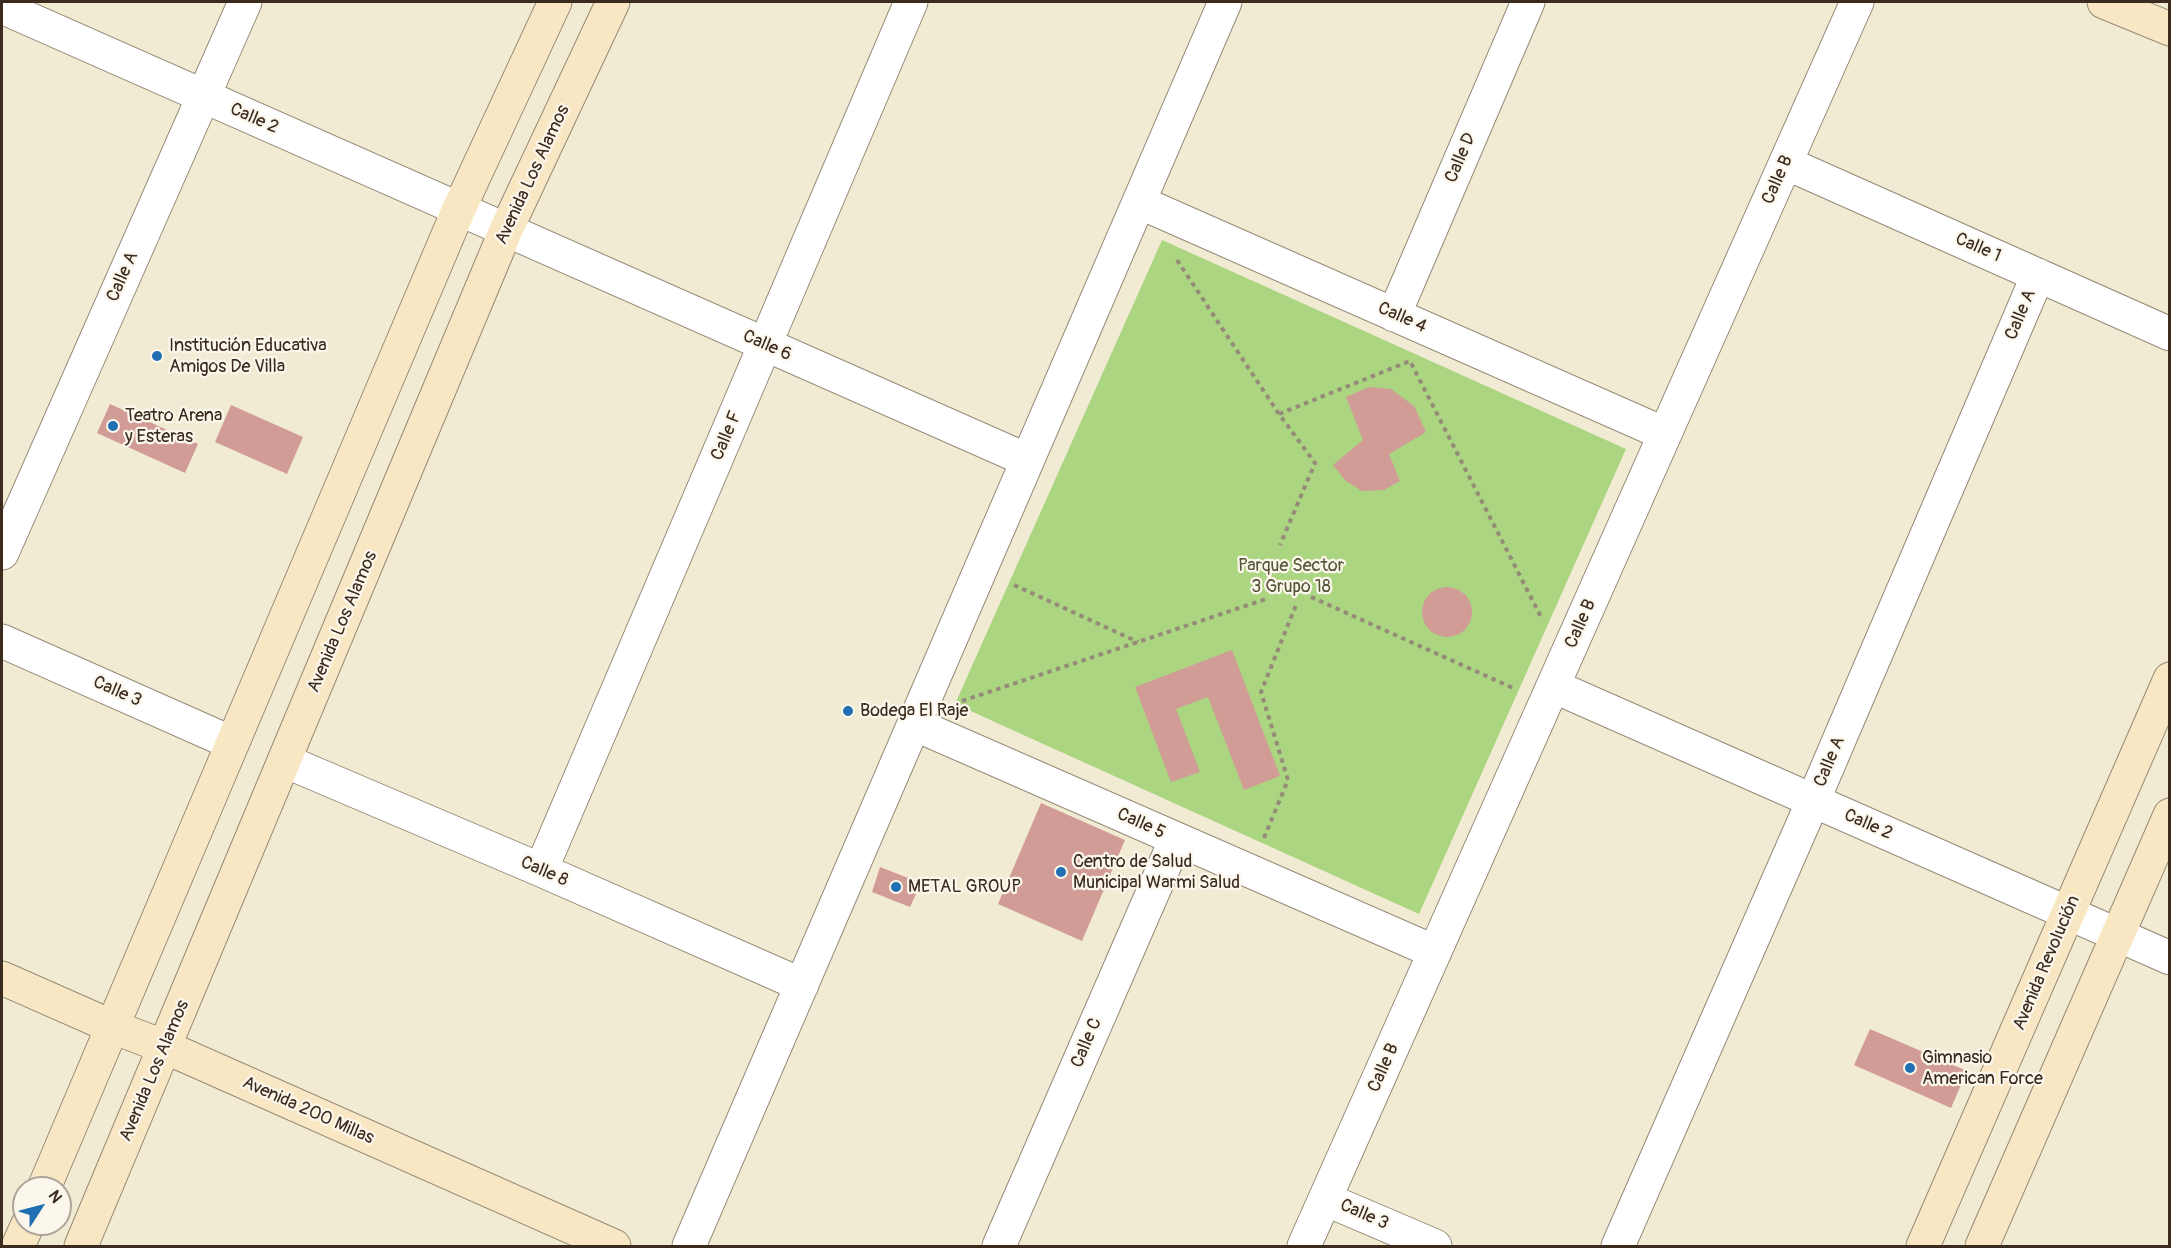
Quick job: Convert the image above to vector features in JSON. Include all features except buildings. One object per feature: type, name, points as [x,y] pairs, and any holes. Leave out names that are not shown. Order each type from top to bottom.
[{"type":"street","name":"Calle A","points":[[2,553],[245,2]]},
{"type":"street","points":[[49,1176],[459,209],[555,2]]},
{"type":"street","name":"Avenida Los Alamos","points":[[81,1246],[506,230],[613,2]]},
{"type":"street","name":"Calle F","points":[[542,870],[912,2]]},
{"type":"street","points":[[689,1246],[1225,2]]},
{"type":"street","name":"Calle D","points":[[1394,315],[1528,2]]},
{"type":"street","name":"Calle B","points":[[1304,1246],[1857,2]]},
{"type":"street","points":[[2104,2],[2169,29]]},
{"type":"street","name":"Calle 2","points":[[2,7],[506,230]]},
{"type":"street","name":"Calle 1","points":[[1786,163],[2169,334]]},
{"type":"street","name":"Calle 4","points":[[1139,202],[1665,434]]},
{"type":"street","name":"Calle 6","points":[[506,230],[1027,460]]},
{"type":"street","name":"Calle A","points":[[1618,1246],[1813,801],[2038,275]]},
{"type":"street","name":"Calle 3","points":[[2,642],[232,743]]},
{"type":"street","name":"Avenida Revolución","points":[[1923,1246],[2169,679]]},
{"type":"street","name":"Calle 2","points":[[1554,684],[2169,958]]},
{"type":"street","name":"Calle 5","points":[[915,721],[1250,872],[1435,952]]},
{"type":"street","name":"Calle 8","points":[[285,761],[542,870],[802,985]]},
{"type":"street","points":[[1982,1246],[2169,815]]},
{"type":"street","name":"Calle C","points":[[999,1246],[1176,839]]},
{"type":"street","name":"Avenida 200 Millas","points":[[2,978],[113,1027],[165,1047],[614,1246]]},
{"type":"street","name":"Calle 3","points":[[1325,1199],[1435,1246]]},
{"type":"street","points":[[2,1240],[17,1246]]},
{"type":"path","points":[[1171,250],[1279,414],[1315,463],[1280,545]]},
{"type":"path","points":[[1279,414],[1410,361],[1554,684]]},
{"type":"path","points":[[981,570],[1138,642]]},
{"type":"path","points":[[1311,597],[1554,684]]},
{"type":"path","points":[[915,721],[1269,598]]},
{"type":"path","points":[[1250,872],[1287,780],[1261,692],[1296,605]]},
{"type":"green space","name":"Parque Sector 3 Grupo 18","points":[[1162,240],[1626,449],[1419,914],[955,704]]},
{"type":"place","name":"Institución Educativa Amigos De Villa","points":[[157,356]]},
{"type":"place","name":"Teatro Arena y Esteras","points":[[113,426]]},
{"type":"place","name":"Bodega El Raje","points":[[848,711]]},
{"type":"place","name":"Centro de Salud Municipal Warmi Salud","points":[[1061,872]]},
{"type":"place","name":"METAL GROUP","points":[[896,887]]},
{"type":"place","name":"Gimnasio American Force","points":[[1910,1068]]}]
